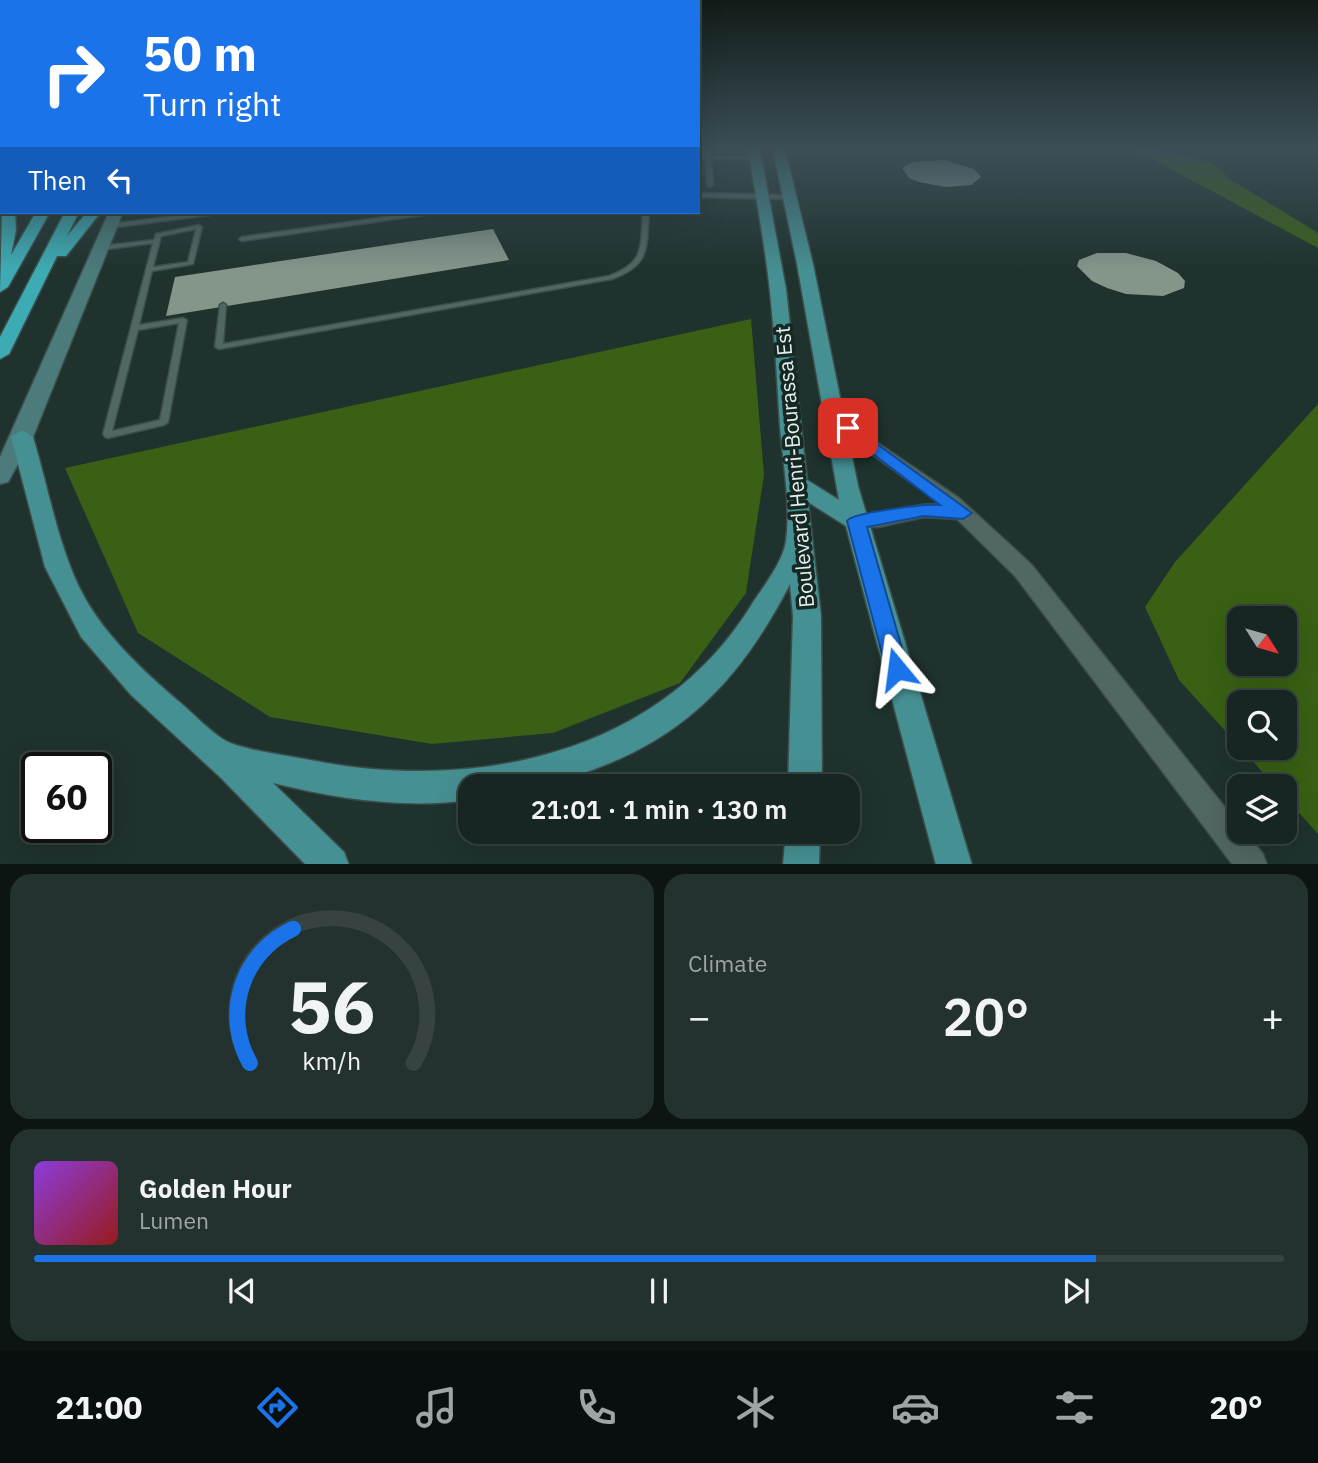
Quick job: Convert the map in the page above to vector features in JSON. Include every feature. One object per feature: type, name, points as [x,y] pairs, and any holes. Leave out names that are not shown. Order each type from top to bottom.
[{"type":"highway","points":[[0,270],[9,230],[8,214]]},
{"type":"highway","points":[[0,287],[42,214]]},
{"type":"highway","points":[[0,354],[71,214]]},
{"type":"highway","points":[[33,288],[92,214]]},
{"type":"main road","name":"Boulevard Henri-Bourassa Est","points":[[763,190],[778,289],[796,484],[798,544],[807,616],[806,774]]},
{"type":"main road","name":"Boulevard Henri-Bourassa Est","points":[[788,190],[805,264],[832,417],[856,521],[954,864]]},
{"type":"main road","points":[[0,477],[22,437],[113,219]]},
{"type":"main road","points":[[22,437],[52,554],[76,607],[121,666],[219,755],[331,864]]},
{"type":"main road","points":[[796,484],[856,521]]},
{"type":"main road","points":[[219,755],[354,784],[411,787],[500,780],[567,764],[654,724],[703,688],[751,630],[798,544]]},
{"type":"main road","points":[[801,864],[802,844]]},
{"type":"street","points":[[832,417],[963,513],[1002,548],[1050,602],[1252,864]]},
{"type":"street","points":[[856,521],[878,520],[924,510],[963,513]]},
{"type":"lane","points":[[700,196],[790,197]]},
{"type":"lane","points":[[113,219],[187,214]]},
{"type":"lane","points":[[242,239],[416,214]]},
{"type":"lane","points":[[223,305],[219,347],[610,278],[632,270],[641,261],[646,214]]},
{"type":"lane","points":[[134,328],[183,320],[164,422],[108,435],[134,328],[149,270],[157,241],[164,232],[199,228],[191,263],[149,270]]},
{"type":"lane","points":[[101,248],[157,241]]},
{"type":"green space","points":[[1210,190],[1248,190],[1318,233],[1318,248]]},
{"type":"green space","points":[[751,319],[764,475],[746,593],[680,683],[553,733],[432,744],[270,717],[138,633],[65,468]]},
{"type":"green space","points":[[1318,404],[1318,834],[1297,810],[1297,774],[1264,774],[1252,760],[1297,760],[1297,690],[1227,690],[1227,733],[1179,680],[1145,607],[1175,562]]},
{"type":"building","points":[[493,229],[509,260],[166,316],[175,277]]},
{"type":"building","points":[[1097,253],[1126,253],[1156,261],[1178,273],[1185,281],[1184,288],[1163,296],[1126,294],[1107,288],[1092,281],[1077,266],[1079,260]]},
{"type":"route","points":[[848,428],[936,490],[963,513],[924,510],[878,520],[856,521],[897,669]]}]
